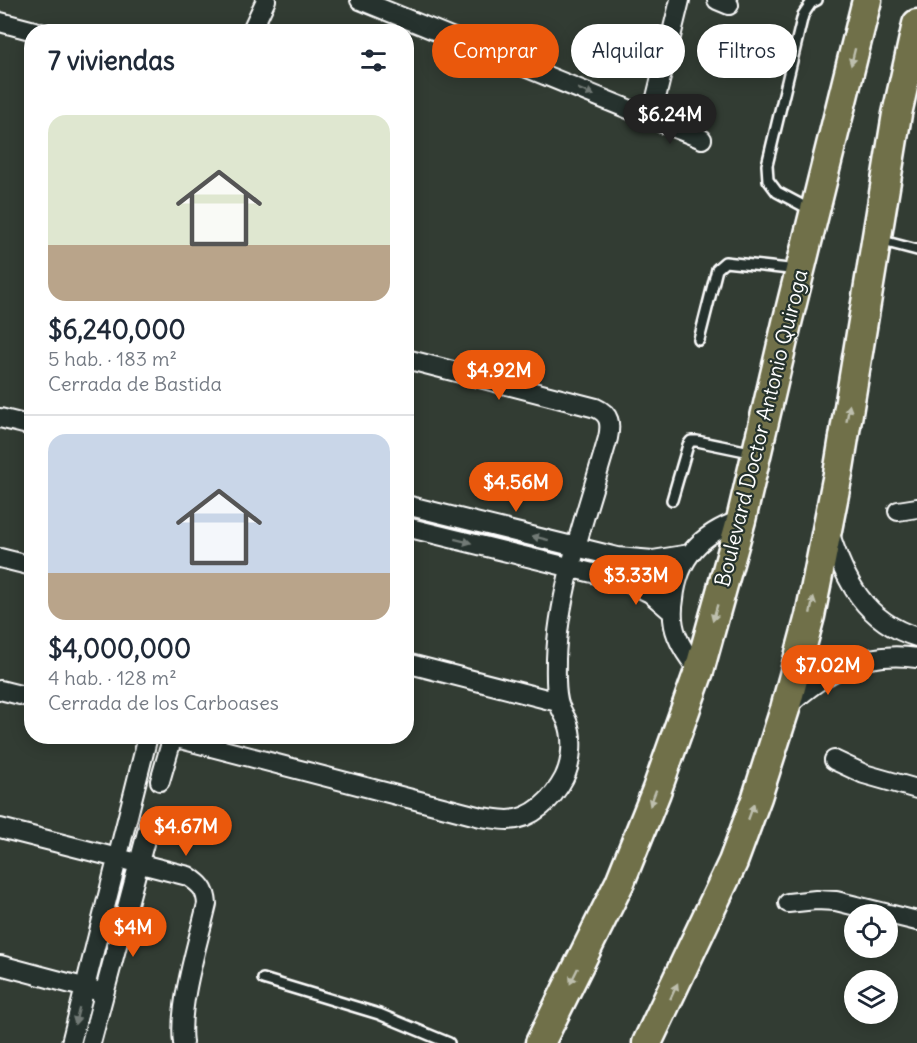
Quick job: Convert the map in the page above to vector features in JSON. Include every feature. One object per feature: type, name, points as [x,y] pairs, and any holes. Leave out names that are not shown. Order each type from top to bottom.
[{"type":"main road","name":"Boulevard Doctor Antonio Quiroga","points":[[540,1043],[620,882],[656,792],[699,671],[741,520],[867,0]]},
{"type":"main road","points":[[647,1043],[733,862],[785,709],[810,616],[828,530],[897,114],[917,24]]},
{"type":"street","points":[[255,24],[266,0]]},
{"type":"street","points":[[360,0],[398,7],[702,139]]},
{"type":"street","points":[[651,118],[680,0]]},
{"type":"street","points":[[0,22],[24,28]]},
{"type":"street","points":[[200,744],[481,816],[508,820],[524,817],[547,803],[565,777],[571,740],[568,723],[558,702],[556,657],[571,569],[609,438],[608,417],[603,411],[414,361]]},
{"type":"street","points":[[0,418],[24,424]]},
{"type":"street","points":[[414,507],[635,560],[653,560],[690,554]]},
{"type":"street","points":[[898,511],[917,508]]},
{"type":"street","points":[[699,671],[685,654],[676,634],[672,612],[676,581],[690,554],[712,532],[741,520]]},
{"type":"street","points":[[414,528],[571,569],[612,577],[650,593],[672,612]]},
{"type":"street","points":[[828,530],[857,594],[871,613],[889,626],[917,637]]},
{"type":"street","points":[[0,558],[24,564]]},
{"type":"street","points":[[882,656],[889,626]]},
{"type":"street","points":[[785,709],[806,689],[831,673],[858,661],[882,656],[917,658]]},
{"type":"street","points":[[414,665],[558,702]]},
{"type":"street","points":[[0,690],[24,696]]},
{"type":"street","points":[[71,1043],[146,744]]},
{"type":"street","points":[[160,781],[171,744]]},
{"type":"street","points":[[834,760],[864,774],[917,789]]},
{"type":"street","points":[[91,1043],[150,821]]},
{"type":"street","points":[[0,828],[188,876],[200,884],[206,892],[207,904],[185,1001],[183,1043]]},
{"type":"street","points":[[788,903],[816,900],[836,901],[917,921]]},
{"type":"street","points":[[0,965],[105,993]]},
{"type":"lane","points":[[814,212],[777,192],[768,180],[767,165],[804,15],[811,3],[817,0]]},
{"type":"lane","points":[[875,239],[917,250]]},
{"type":"lane","points":[[699,340],[717,269],[725,262],[800,271]]},
{"type":"lane","points":[[672,500],[688,445],[692,441],[757,454]]},
{"type":"lane","points":[[263,980],[379,1014],[449,1043]]}]
